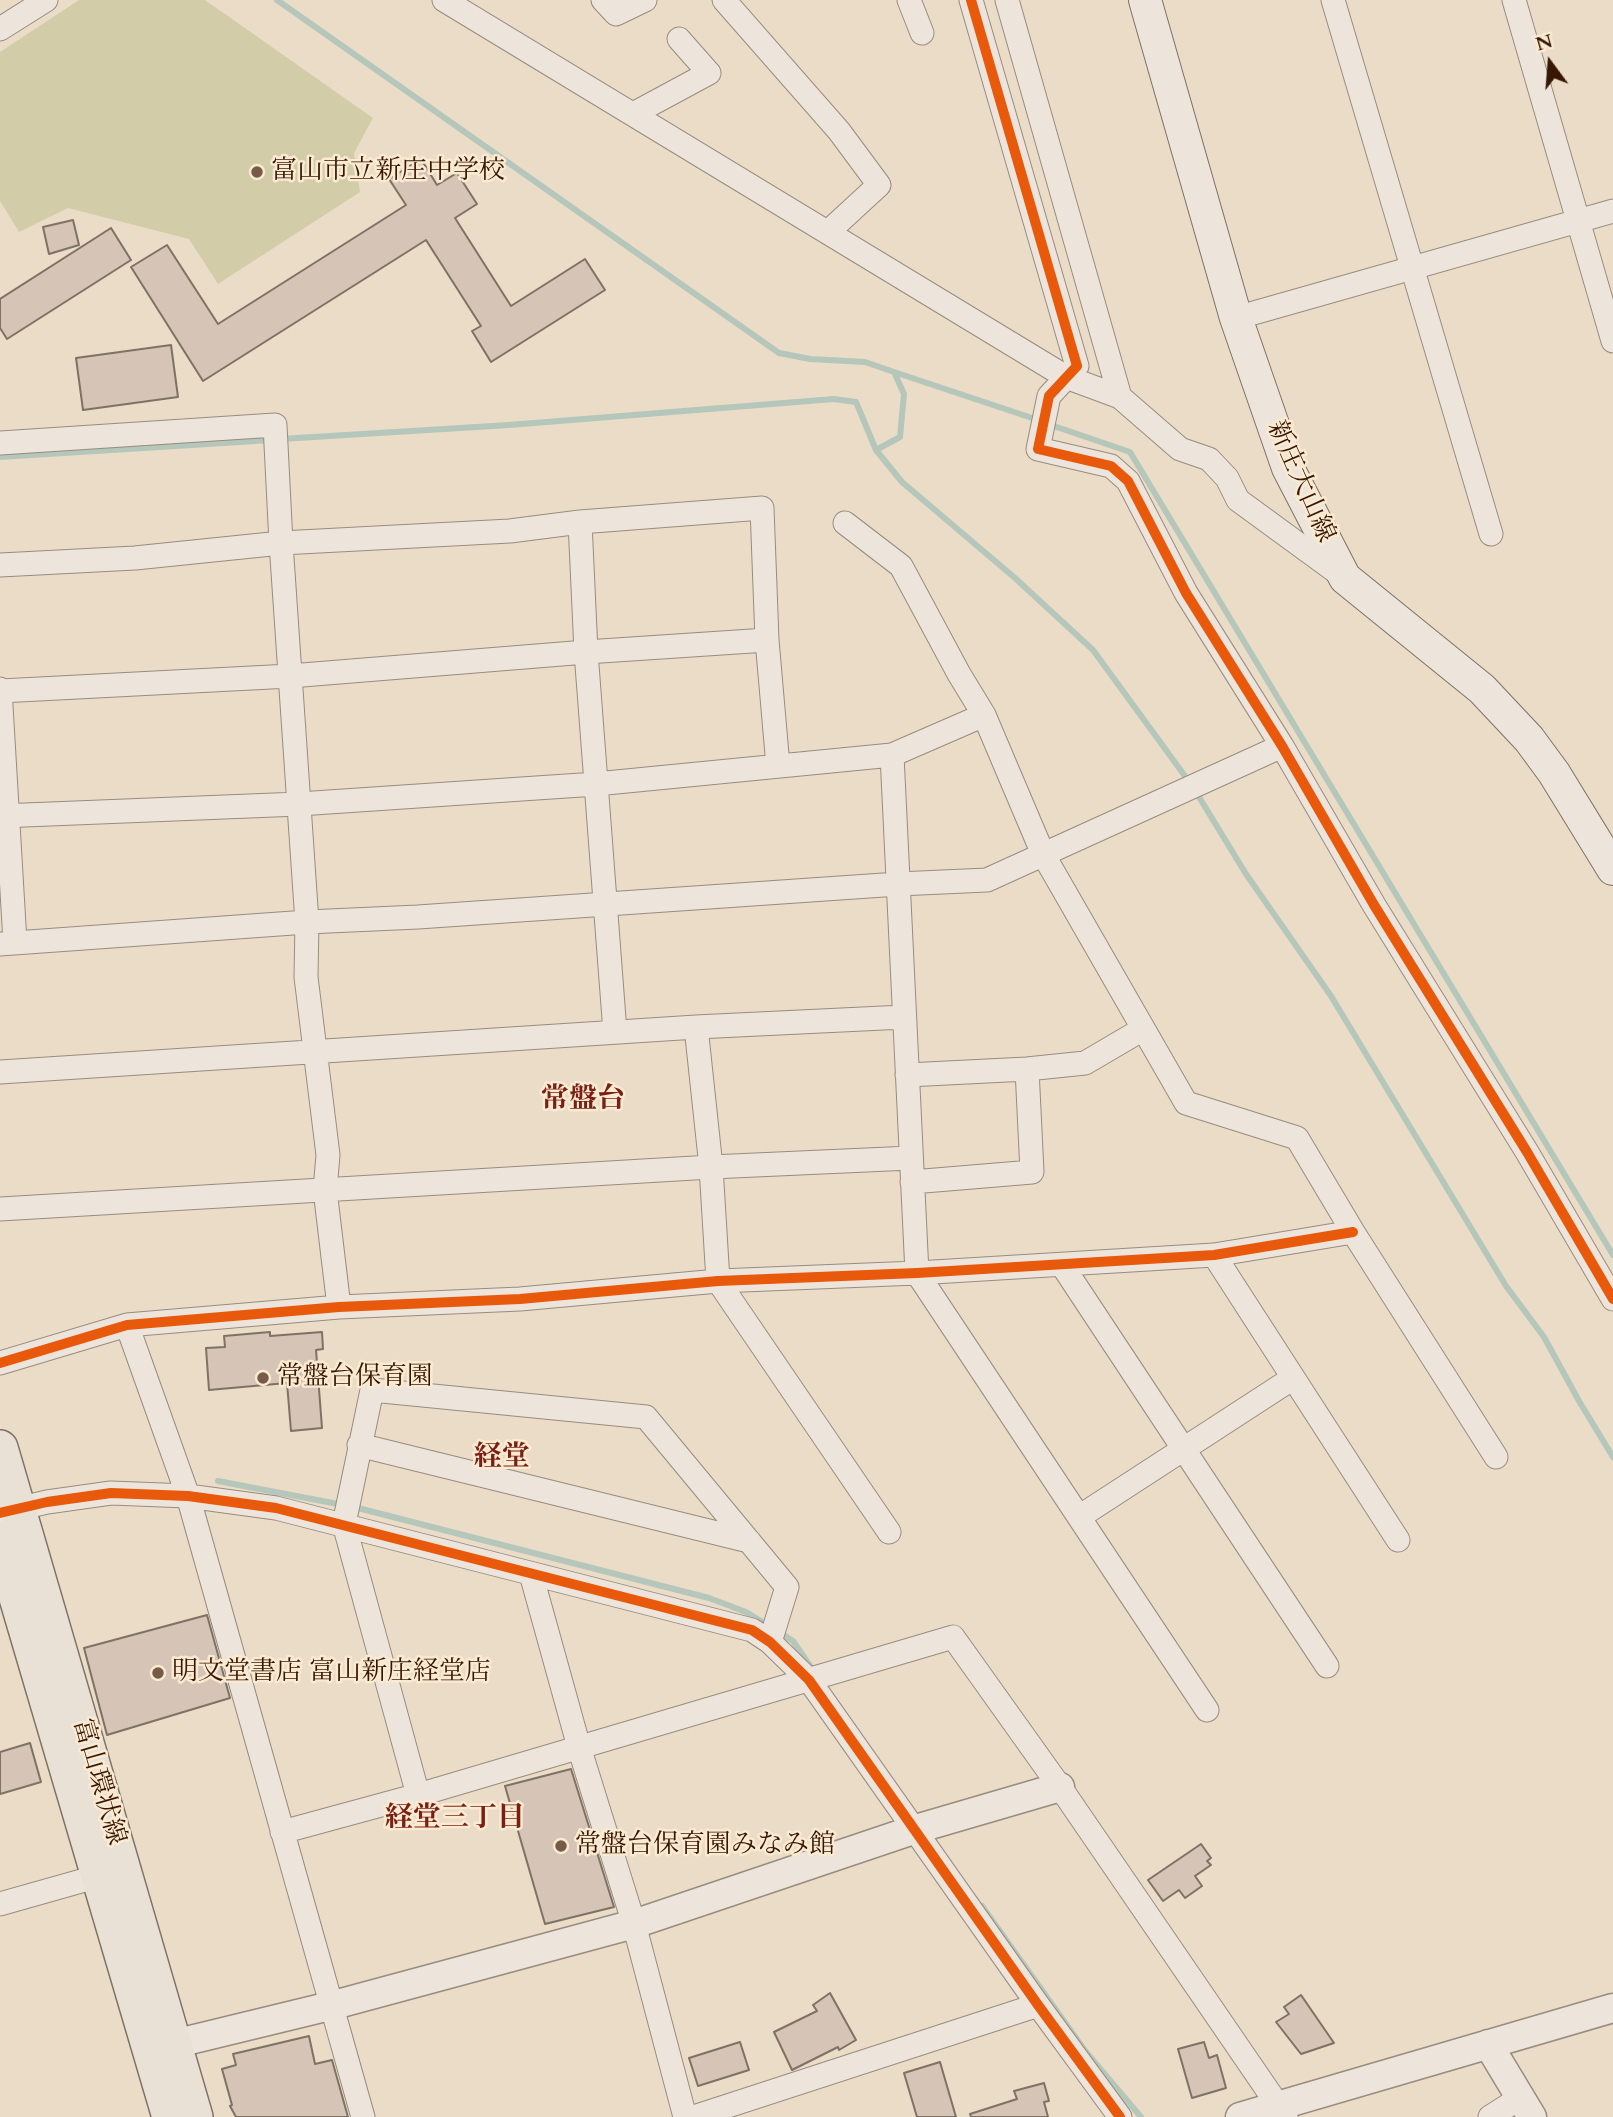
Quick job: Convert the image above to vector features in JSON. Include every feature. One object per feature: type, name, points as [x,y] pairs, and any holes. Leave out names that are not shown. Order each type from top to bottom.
[{"type":"main road","name":"新庄大山線","points":[[1145,0],[1236,318],[1288,468],[1345,578],[1482,689],[1529,739],[1554,773],[1613,869]]},
{"type":"main road","name":"富山環状線","points":[[0,1448],[9,1511],[162,2046],[170,2117]]},
{"type":"main road","name":"富山環状線","points":[[0,1540],[99,1875],[162,2046],[195,2117]]},
{"type":"street","points":[[0,29],[46,0]]},
{"type":"street","points":[[444,0],[1066,377],[1119,397],[1180,449],[1209,459],[1227,478],[1238,500],[1345,578]]},
{"type":"street","points":[[603,0],[616,14],[645,0]]},
{"type":"street","points":[[724,0],[839,131],[879,185],[828,232]]},
{"type":"street","points":[[909,0],[922,33]]},
{"type":"street","points":[[971,0],[1077,366],[1049,396],[1038,449],[1111,466],[1128,481],[1186,593],[1282,746],[1374,905],[1527,1152],[1613,1299]]},
{"type":"street","points":[[1007,0],[1119,397]]},
{"type":"street","points":[[1333,0],[1492,534]]},
{"type":"street","points":[[1514,0],[1613,341]]},
{"type":"street","points":[[633,114],[709,73],[679,39]]},
{"type":"street","points":[[1236,318],[1613,211]]},
{"type":"street","points":[[0,443],[275,425],[307,922],[306,978],[328,1155],[325,1191],[339,1307]]},
{"type":"street","points":[[0,565],[135,558],[281,543],[510,531],[580,522],[762,508],[767,640],[778,766]]},
{"type":"street","points":[[580,522],[586,652],[614,1032]]},
{"type":"street","points":[[845,523],[901,566],[984,715],[1044,854],[1186,1103],[1297,1138],[1353,1232],[1496,1457]]},
{"type":"street","points":[[767,640],[290,676],[0,691],[7,943],[987,880],[1282,746]]},
{"type":"street","points":[[4,816],[299,804],[596,784],[892,755],[984,715]]},
{"type":"street","points":[[892,755],[917,1273],[1207,1710]]},
{"type":"street","points":[[0,1072],[696,1027],[904,1017]]},
{"type":"street","points":[[696,1027],[711,1167],[718,1280],[890,1532]]},
{"type":"street","points":[[907,1075],[1085,1063],[1143,1029]]},
{"type":"street","points":[[912,1182],[1032,1172],[1027,1069]]},
{"type":"street","points":[[0,1209],[711,1167],[911,1158]]},
{"type":"street","points":[[0,1363],[127,1325],[339,1307],[520,1299],[718,1280],[917,1273],[1214,1255],[1353,1232]]},
{"type":"street","points":[[1214,1255],[1398,1540]]},
{"type":"street","points":[[1062,1265],[1327,1666]]},
{"type":"street","points":[[127,1325],[188,1496],[363,2117]]},
{"type":"street","points":[[1079,1517],[1293,1378]]},
{"type":"street","points":[[418,1795],[344,1524],[372,1390],[646,1417],[787,1587],[770,1642]]},
{"type":"street","points":[[359,1445],[749,1541]]},
{"type":"street","points":[[9,1511],[111,1493],[188,1496],[276,1508],[752,1630],[770,1642],[809,1680],[1120,2117]]},
{"type":"street","points":[[531,1574],[579,1746],[634,1924],[685,2117]]},
{"type":"street","points":[[282,1832],[418,1795],[953,1637],[1060,1787],[1282,2111]]},
{"type":"street","points":[[162,2046],[330,2006],[634,1924],[916,1829],[1060,1787]]},
{"type":"street","points":[[0,1904],[99,1875]]},
{"type":"street","points":[[694,2117],[1038,2005]]},
{"type":"street","points":[[1240,2117],[1282,2111],[1488,2044],[1613,2008]]},
{"type":"street","points":[[1488,2044],[1526,2107],[1490,2117]]},
{"type":"shaded area","points":[[79,0],[205,0],[373,118],[354,153],[360,192],[218,284],[189,239],[68,208],[19,232],[0,201],[0,52]]},
{"type":"building","points":[[421,159],[437,185],[457,173],[477,204],[455,218],[511,306],[585,259],[605,290],[491,362],[472,331],[481,326],[426,240],[203,381],[131,267],[167,245],[218,324],[406,205],[389,179]]},
{"type":"building","points":[[73,220],[79,245],[49,254],[43,227]]},
{"type":"building","points":[[111,228],[131,260],[7,339],[0,328],[0,299]]},
{"type":"building","points":[[171,345],[178,397],[83,410],[76,358]]},
{"type":"building","name":"常盤台保育園","points":[[270,1332],[270,1336],[322,1332],[323,1349],[316,1350],[322,1428],[291,1431],[287,1383],[209,1390],[206,1348],[225,1347],[224,1336]]},
{"type":"building","name":"明文堂書店 富山新庄経堂店","points":[[207,1615],[230,1698],[107,1735],[84,1648]]},
{"type":"building","points":[[30,1743],[41,1782],[0,1794],[0,1752]]},
{"type":"building","name":"常盤台保育園みなみ館","points":[[571,1769],[614,1907],[545,1924],[505,1786]]},
{"type":"building","points":[[1201,1844],[1211,1858],[1207,1861],[1211,1865],[1195,1876],[1202,1886],[1185,1898],[1179,1890],[1163,1901],[1148,1880]]},
{"type":"building","points":[[830,1993],[856,2040],[792,2070],[774,2032],[817,2011],[813,2005]]},
{"type":"building","points":[[1301,1995],[1334,2043],[1301,2054],[1276,2022],[1289,2014],[1284,2007]]},
{"type":"building","points":[[309,2036],[315,2064],[332,2060],[348,2117],[236,2117],[230,2106],[232,2105],[222,2069],[236,2065],[233,2054]]},
{"type":"building","points":[[740,2042],[749,2070],[698,2086],[689,2058]]},
{"type":"building","points":[[1204,2042],[1209,2058],[1217,2055],[1226,2088],[1192,2098],[1178,2049]]},
{"type":"building","points":[[940,2062],[956,2117],[917,2117],[904,2073]]},
{"type":"building","points":[[1044,2083],[1049,2101],[1044,2102],[1048,2117],[971,2117],[970,2114],[1017,2099],[1014,2091]]},
{"type":"waterway","points":[[277,0],[779,353],[810,359],[865,362],[894,372],[904,394],[900,437],[876,450]]},
{"type":"waterway","points":[[894,372],[1038,420]]},
{"type":"waterway","points":[[281,439],[509,425],[834,399],[856,402],[876,450],[902,482],[1015,578],[1093,650],[1190,783]]},
{"type":"waterway","points":[[1048,424],[1130,452],[1613,1255]]},
{"type":"waterway","points":[[0,457],[271,440]]},
{"type":"waterway","points":[[1196,792],[1246,874],[1331,996],[1506,1286],[1544,1337],[1613,1457]]},
{"type":"waterway","points":[[218,1481],[343,1505]]},
{"type":"waterway","points":[[354,1507],[709,1598],[746,1612],[769,1626]]},
{"type":"waterway","points":[[779,1632],[793,1641],[815,1673]]},
{"type":"waterway","points":[[982,1906],[1086,2052],[1141,2117]]},
{"type":"cycle path","points":[[971,0],[1077,366],[1049,396],[1038,449],[1111,466],[1128,481],[1186,593],[1282,746],[1374,905],[1527,1152],[1613,1299]]},
{"type":"cycle path","points":[[0,1363],[127,1325],[339,1307],[520,1299],[718,1281],[917,1273],[1214,1255],[1353,1232]]},
{"type":"cycle path","points":[[0,1513],[47,1502],[111,1493],[188,1496],[276,1508],[752,1630],[770,1642],[809,1680],[1120,2117]]},
{"type":"place","name":"富山市立新庄中学校","points":[[257,172]]},
{"type":"place","name":"常盤台保育園","points":[[263,1378]]},
{"type":"place","name":"明文堂書店 富山新庄経堂店","points":[[158,1673]]},
{"type":"place","name":"常盤台保育園みなみ館","points":[[561,1846]]},
{"type":"district","name":"常盤台","points":[[583,1101]]},
{"type":"district","name":"経堂","points":[[502,1459]]},
{"type":"district","name":"経堂三丁目","points":[[455,1820]]}]
